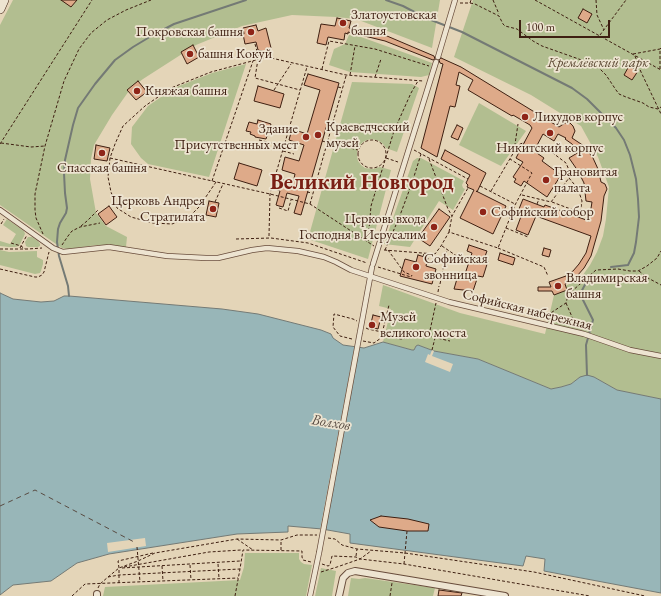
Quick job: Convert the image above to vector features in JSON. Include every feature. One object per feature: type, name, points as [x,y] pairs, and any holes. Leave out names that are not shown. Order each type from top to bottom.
[{"type":"main road","points":[[0,10],[4,0]]},
{"type":"street","points":[[310,596],[370,276],[443,43],[454,1]]},
{"type":"street","name":"Софийская набережная","points":[[0,210],[59,251],[67,252],[109,248],[167,256],[206,258],[228,256],[267,248],[298,251],[318,255],[351,270],[449,302],[578,332],[630,350],[661,356]]},
{"type":"street","points":[[339,596],[343,578],[348,573],[355,571],[505,596]]},
{"type":"path","points":[[45,146],[31,147],[0,144],[92,0]]},
{"type":"path","points":[[0,269],[35,277],[42,275],[44,272],[50,246],[36,218],[34,202],[45,146],[64,81],[79,49],[91,33],[107,20],[126,10],[152,0]]},
{"type":"path","points":[[493,0],[499,16],[505,26],[517,29],[542,46],[598,67],[606,75],[619,94],[649,107],[658,109],[661,107]]},
{"type":"path","points":[[535,0],[600,36],[631,54],[660,70],[660,48],[631,54]]},
{"type":"path","points":[[596,0],[597,15],[604,30]]},
{"type":"path","points":[[600,36],[626,0]]},
{"type":"path","points":[[454,1],[475,4],[499,16]]},
{"type":"path","points":[[322,70],[328,41],[375,49],[434,68]]},
{"type":"path","points":[[255,44],[258,55],[307,67],[350,76],[430,82]]},
{"type":"path","points":[[350,76],[355,46]]},
{"type":"path","points":[[635,56],[661,114]]},
{"type":"path","points":[[216,182],[199,207],[189,217],[172,224],[153,223],[131,217],[117,208],[111,192],[108,177],[110,158],[123,126],[145,106],[171,88],[211,72],[267,57]]},
{"type":"path","points":[[258,59],[255,78],[300,90]]},
{"type":"path","points":[[375,78],[381,59]]},
{"type":"path","points":[[212,181],[253,60]]},
{"type":"path","points":[[274,90],[292,63]]},
{"type":"path","points":[[268,236],[270,194],[307,67]]},
{"type":"path","points":[[310,204],[346,75]]},
{"type":"path","points":[[368,242],[371,206],[394,131],[418,81]]},
{"type":"path","points":[[338,87],[342,89]]},
{"type":"path","points":[[514,153],[518,124]]},
{"type":"path","points":[[259,140],[284,146]]},
{"type":"path","points":[[322,140],[358,150]]},
{"type":"path","points":[[368,140],[376,140],[384,146],[387,153],[386,158],[385,162],[380,167],[369,168],[360,162],[358,150],[364,142],[368,140]]},
{"type":"path","points":[[491,191],[518,145],[525,142]]},
{"type":"path","points":[[410,147],[468,179]]},
{"type":"path","points":[[535,148],[545,147],[566,163],[569,170],[569,178],[551,202]]},
{"type":"path","points":[[282,151],[294,154]]},
{"type":"path","points":[[412,275],[404,272],[388,250],[385,250],[422,154]]},
{"type":"path","points":[[110,158],[310,204],[378,249]]},
{"type":"path","points":[[386,158],[404,164]]},
{"type":"path","points":[[429,158],[452,216]]},
{"type":"path","points":[[498,248],[515,205],[532,173],[510,159]]},
{"type":"path","points":[[569,178],[579,192],[582,201],[580,213]]},
{"type":"path","points":[[215,202],[224,184]]},
{"type":"path","points":[[480,186],[515,205]]},
{"type":"path","points":[[388,250],[435,254],[449,232],[452,216],[468,188]]},
{"type":"path","points":[[307,192],[313,194]]},
{"type":"path","points":[[521,194],[551,202],[584,214]]},
{"type":"path","points":[[537,204],[539,199]]},
{"type":"path","points":[[279,208],[288,211],[292,200]]},
{"type":"path","points":[[59,251],[72,231],[80,227],[98,210]]},
{"type":"path","points":[[80,227],[100,223]]},
{"type":"path","points":[[506,228],[528,237]]},
{"type":"path","points":[[20,248],[29,231]]},
{"type":"path","points":[[449,232],[498,248],[544,267],[548,276]]},
{"type":"path","points":[[11,243],[25,249]]},
{"type":"path","points":[[0,249],[25,249],[50,246]]},
{"type":"path","points":[[441,246],[464,261]]},
{"type":"path","points":[[440,284],[447,250]]},
{"type":"path","points":[[536,323],[566,303],[571,292],[596,270],[638,270],[647,266],[657,258],[661,251]]},
{"type":"path","points":[[423,257],[424,252]]},
{"type":"path","points":[[638,270],[648,278],[661,285]]},
{"type":"path","points":[[429,336],[437,298]]},
{"type":"path","points":[[566,303],[576,324],[578,332]]},
{"type":"path","points":[[382,332],[388,305]]},
{"type":"path","points":[[334,314],[353,319]]},
{"type":"path","points":[[380,320],[385,321]]},
{"type":"path","points":[[368,329],[401,339],[424,335],[450,341]]},
{"type":"path","points":[[432,350],[436,338]]},
{"type":"path","points":[[404,564],[407,531]]},
{"type":"path","points":[[119,583],[118,561],[237,539],[281,540],[297,535],[318,535]]},
{"type":"path","points":[[323,537],[335,539],[342,544],[357,549],[405,553],[534,572],[645,596]]},
{"type":"path","points":[[237,539],[253,550]]},
{"type":"path","points":[[281,540],[281,550]]},
{"type":"path","points":[[137,548],[140,582]]},
{"type":"path","points":[[356,557],[357,549]]},
{"type":"path","points":[[235,596],[242,550]]},
{"type":"path","points":[[119,568],[209,552],[242,550],[302,551],[303,560],[310,561]]},
{"type":"path","points":[[315,572],[322,572],[360,559],[372,550]]},
{"type":"path","points":[[100,584],[119,568],[155,553]]},
{"type":"path","points":[[323,564],[328,566],[332,556],[356,557],[360,559],[404,564],[590,596]]},
{"type":"path","points":[[139,565],[241,561]]},
{"type":"path","points":[[218,562],[220,579]]},
{"type":"path","points":[[190,564],[191,580]]},
{"type":"path","points":[[162,565],[163,581]]},
{"type":"path","points":[[108,578],[119,575],[240,569]]},
{"type":"path","points":[[390,596],[393,577]]},
{"type":"path","points":[[72,596],[85,584],[238,578]]},
{"type":"green space","points":[[13,0],[440,0],[432,48],[356,19],[292,15],[242,26],[196,45],[143,79],[131,88],[112,115],[94,145],[91,159],[90,179],[96,213],[106,226],[127,237],[126,247],[97,245],[68,249],[62,248],[0,205],[0,25]]},
{"type":"green space","name":"Кремлёвский парк","points":[[473,0],[661,0],[661,399],[617,390],[594,377],[580,377],[571,384],[551,389],[478,359],[434,351],[418,345],[414,350],[412,350],[383,342],[391,309],[379,306],[383,285],[460,313],[545,334],[554,295],[566,290],[565,286],[580,279],[597,252],[603,236],[609,187],[598,157],[581,126],[531,95],[454,57]]},
{"type":"green space","points":[[349,35],[361,37],[432,63],[429,75],[421,77],[350,72],[329,65],[334,49],[345,44]]},
{"type":"green space","points":[[246,64],[209,177],[148,164],[141,158],[131,144],[132,127],[148,106],[174,88],[212,73]]},
{"type":"green space","points":[[352,82],[412,84],[419,88],[397,152],[386,148],[379,141],[372,139],[363,142],[357,151],[358,161],[365,168],[373,169],[380,167],[391,170],[368,259],[308,239]]},
{"type":"green space","points":[[479,103],[526,131],[501,166],[459,145]]},
{"type":"green space","points":[[417,158],[421,158],[464,181],[462,185],[465,189],[453,210],[439,201],[410,247],[384,244],[413,161]]},
{"type":"green space","points":[[7,219],[24,231],[25,234],[19,246],[0,246],[0,241],[10,244],[16,234],[3,225]]},
{"type":"green space","points":[[28,237],[32,237],[38,241],[40,246],[26,246],[25,242]]},
{"type":"green space","points":[[0,250],[9,252],[37,251],[37,257],[43,260],[40,273],[35,274],[0,265]]},
{"type":"green space","points":[[245,553],[299,553],[299,559],[301,562],[312,565],[306,596],[103,596],[105,587],[240,580],[244,567]]},
{"type":"green space","points":[[321,568],[336,571],[332,596],[315,596]]},
{"type":"green space","points":[[351,578],[365,578],[435,588],[433,596],[348,596]]},
{"type":"water","name":"Волхов","points":[[0,293],[13,299],[41,302],[54,301],[64,296],[69,296],[222,309],[258,314],[321,330],[331,334],[333,338],[343,345],[364,348],[383,342],[414,350],[418,345],[434,351],[478,359],[551,389],[571,384],[580,377],[587,375],[594,377],[617,390],[661,399],[661,593],[544,571],[545,559],[526,556],[523,566],[350,543],[350,534],[322,529],[288,526],[288,532],[237,534],[109,554],[77,563],[51,581],[13,585],[0,595]]},
{"type":"pier","points":[[355,344],[360,345],[325,531],[320,530]]},
{"type":"pier","points":[[432,350],[434,351],[432,356],[453,364],[450,372],[425,362],[428,354],[430,355]]},
{"type":"pier","points":[[145,538],[146,546],[108,552],[107,543]]},
{"type":"building","points":[[61,0],[77,0],[71,7]]},
{"type":"building","points":[[583,9],[592,14],[587,23],[578,18]]},
{"type":"building","points":[[337,18],[351,21],[349,28],[387,36],[434,56],[435,59],[433,60],[385,41],[348,32],[348,34],[345,33],[344,40],[328,37],[326,45],[317,43],[321,24],[335,26]]},
{"type":"building","points":[[256,25],[258,31],[266,28],[271,48],[265,52],[258,50],[256,42],[245,44],[243,28]]},
{"type":"building","name":"башня Кокуй","points":[[193,45],[199,57],[187,64],[181,52]]},
{"type":"building","points":[[441,58],[461,67],[559,127],[565,123],[570,123],[575,131],[572,138],[584,146],[593,158],[598,169],[601,182],[605,184],[607,189],[604,196],[601,221],[591,256],[577,276],[565,284],[567,290],[554,295],[552,291],[538,291],[538,287],[551,287],[549,282],[566,276],[573,271],[586,253],[591,236],[536,216],[528,235],[516,230],[523,211],[519,209],[523,199],[544,207],[545,205],[589,221],[592,202],[586,201],[584,183],[569,158],[579,152],[565,139],[566,138],[558,134],[554,141],[543,134],[534,151],[544,158],[542,161],[561,175],[547,197],[524,181],[521,186],[514,182],[516,179],[513,177],[523,162],[516,158],[532,128],[530,125],[468,90],[473,80],[459,72],[456,85],[460,86],[455,107],[450,106],[437,157],[421,148],[443,64],[440,63],[439,60]]},
{"type":"building","points":[[629,66],[638,71],[632,80],[624,75]]},
{"type":"building","name":"Здание Присутственных мест","points":[[308,74],[339,83],[301,215],[294,213],[299,196],[287,193],[283,207],[279,206],[276,205],[280,191],[275,189],[278,178],[293,183],[295,174],[282,170],[285,157],[299,161],[304,145],[289,140],[292,129],[307,134],[320,90],[304,85]]},
{"type":"building","name":"Княжая башня","points":[[138,81],[147,92],[136,100],[127,90]]},
{"type":"building","points":[[258,86],[284,94],[280,108],[254,101]]},
{"type":"building","points":[[258,120],[271,124],[266,139],[255,137],[250,134],[251,132],[246,131],[249,122],[257,124]]},
{"type":"building","points":[[457,125],[463,128],[458,140],[451,137]]},
{"type":"building","name":"Спасская башня","points":[[96,145],[110,148],[107,161],[94,159]]},
{"type":"building","name":"Софийский собор","points":[[445,150],[486,173],[477,192],[506,206],[493,234],[460,218],[474,190],[467,187],[468,185],[466,183],[470,175],[441,159]]},
{"type":"building","points":[[239,163],[262,170],[257,186],[234,179]]},
{"type":"building","name":"Церковь Андрея Стратилата","points":[[209,201],[219,203],[216,217],[206,215]]},
{"type":"building","points":[[109,206],[117,217],[106,225],[98,214]]},
{"type":"building","name":"Церковь входа Господня в Иерусалим","points":[[439,209],[450,217],[430,246],[418,238]]},
{"type":"building","points":[[469,245],[487,251],[484,259],[488,261],[483,277],[478,276],[473,291],[454,289],[459,272],[465,274],[472,253],[467,251]]},
{"type":"building","points":[[544,248],[551,250],[549,257],[542,255]]},
{"type":"building","points":[[500,253],[515,258],[513,265],[498,260]]},
{"type":"building","name":"Софийская звонница","points":[[418,255],[428,258],[426,266],[436,269],[432,284],[400,276],[405,259],[416,262]]},
{"type":"building","points":[[373,315],[381,317],[378,329],[370,327]]},
{"type":"building","points":[[381,516],[408,519],[429,524],[428,531],[407,531],[379,527],[370,520]]},
{"type":"building","points":[[439,590],[462,593],[461,596],[438,596]]},
{"type":"waterway","points":[[69,296],[57,242],[58,229],[67,208],[64,173],[65,160],[78,108],[115,60],[133,47],[174,24],[246,0]]},
{"type":"waterway","points":[[386,0],[462,32],[572,88],[587,99],[616,128],[624,140],[630,155],[636,179],[639,217],[634,253],[628,265],[611,267]]},
{"type":"waterway","points":[[587,281],[580,294],[593,320],[586,345],[587,375]]},
{"type":"ferry route","points":[[0,506],[35,490],[136,543]]},
{"type":"place","name":"Златоустовская башня","points":[[343,23]]},
{"type":"place","name":"Покровская башня","points":[[251,32]]},
{"type":"place","name":"башня Кокуй","points":[[190,54]]},
{"type":"place","name":"Княжая башня","points":[[137,91]]},
{"type":"place","name":"Лихудов корпус","points":[[525,117]]},
{"type":"place","name":"Никитский корпус","points":[[550,133]]},
{"type":"place","name":"Краеведческий музей","points":[[318,135]]},
{"type":"place","name":"Здание Присутственных мест","points":[[306,137]]},
{"type":"place","name":"Спасская башня","points":[[102,153]]},
{"type":"place","name":"Грановитая палата","points":[[546,180]]},
{"type":"place","name":"Церковь Андрея Стратилата","points":[[213,209]]},
{"type":"place","name":"Софийский собор","points":[[483,212]]},
{"type":"place","name":"Церковь входа Господня в Иерусалим","points":[[434,227]]},
{"type":"place","name":"Софийская звонница","points":[[416,267]]},
{"type":"place","name":"Владимирская башня","points":[[558,286]]},
{"type":"place","name":"Музей великого моста","points":[[372,325]]},
{"type":"district","name":"Великий Новгород","points":[[362,183]]}]
